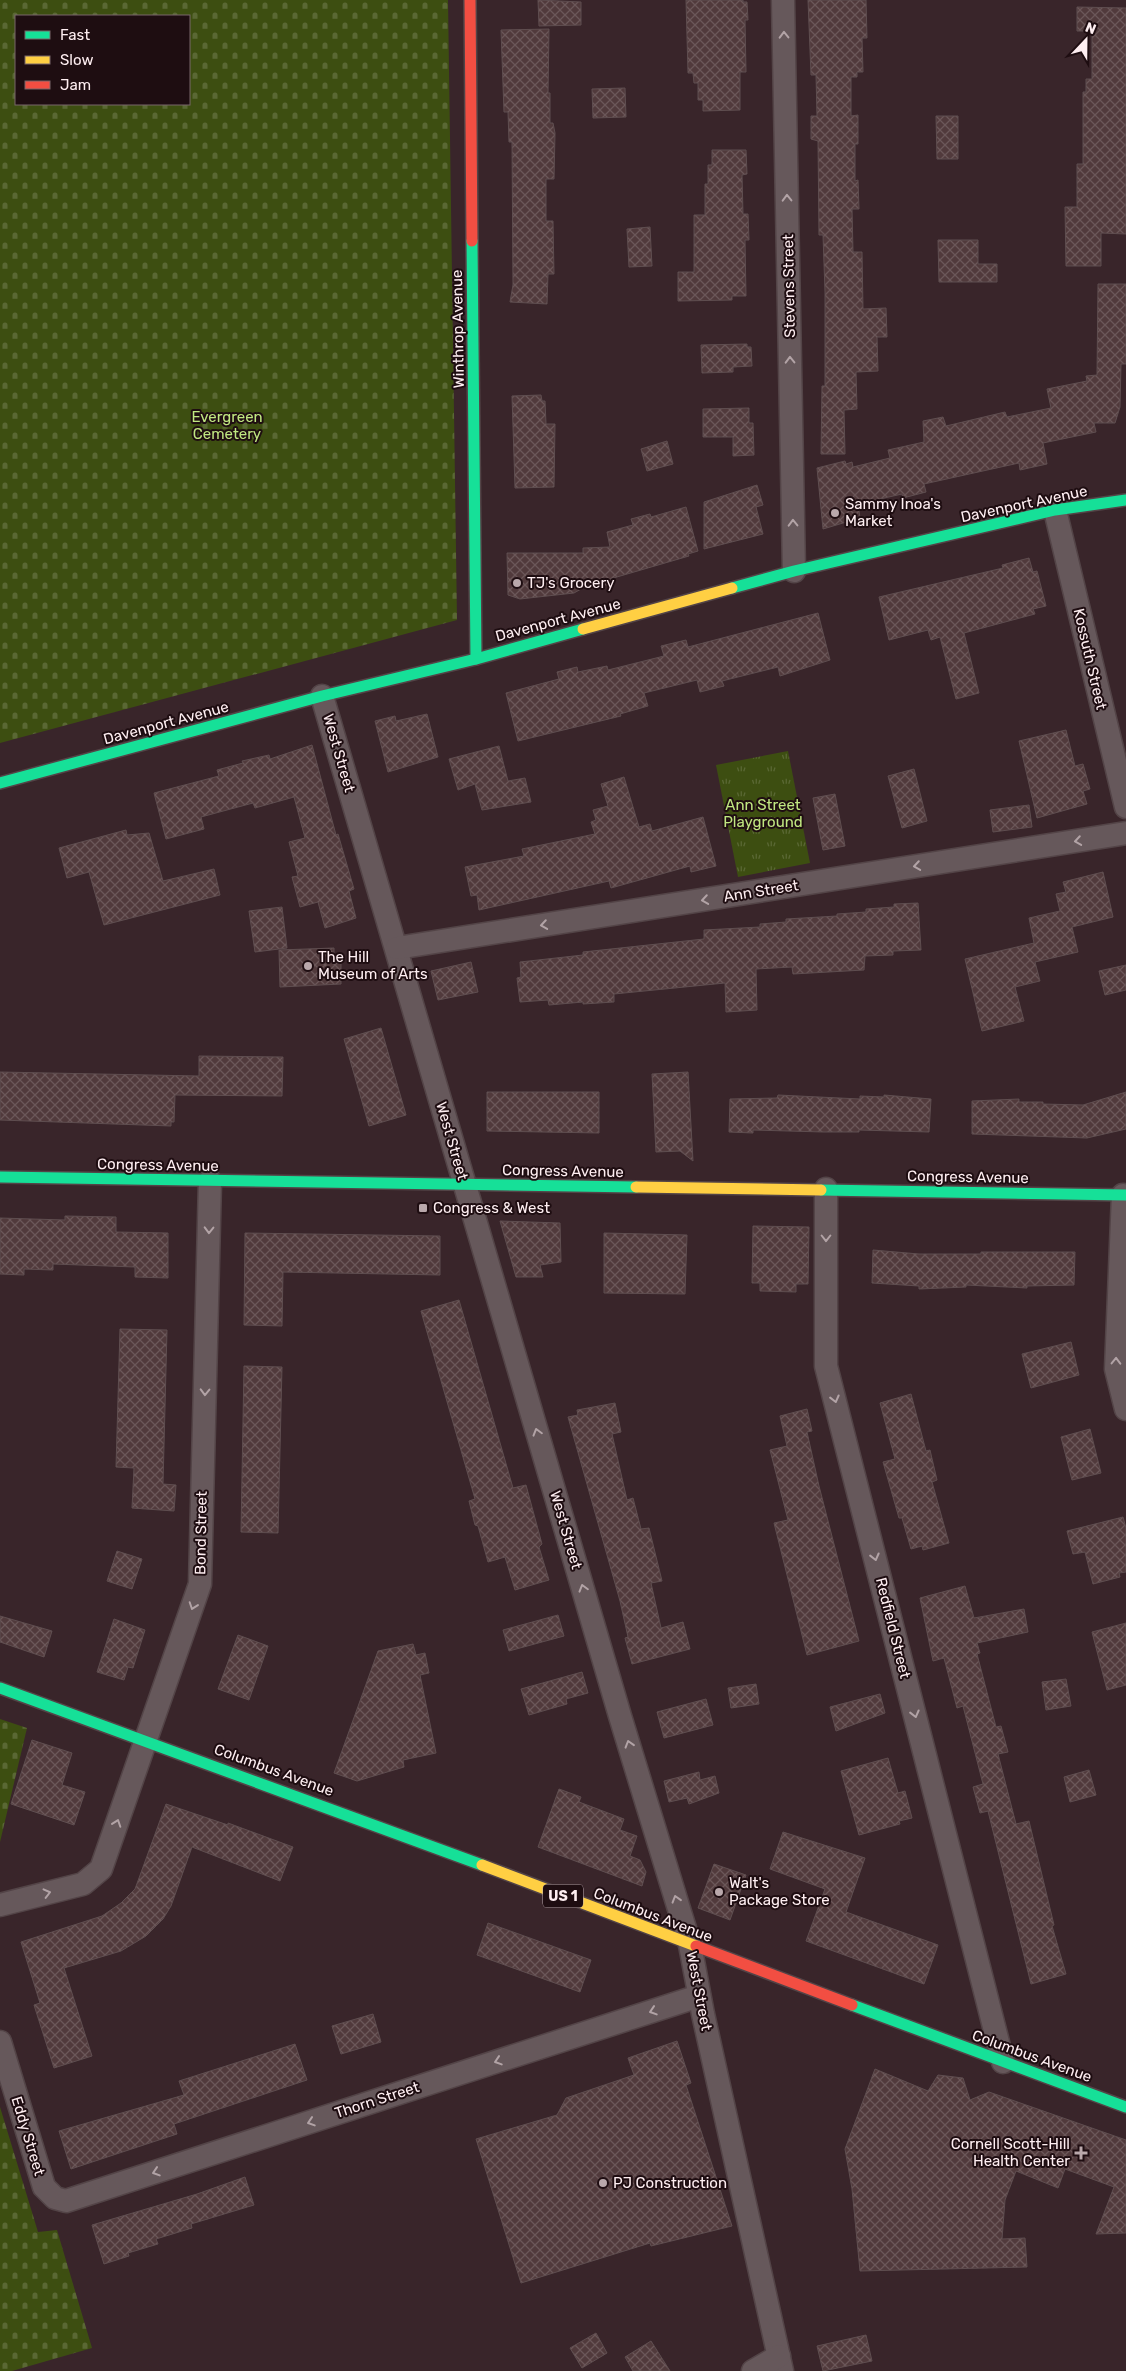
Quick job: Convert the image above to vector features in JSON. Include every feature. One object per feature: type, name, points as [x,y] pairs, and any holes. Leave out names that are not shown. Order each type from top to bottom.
[{"type":"main road","name":"Winthrop Avenue","points":[[470,0],[476,659]]},
{"type":"main road","name":"Davenport Avenue","points":[[0,783],[322,696],[476,659],[794,571],[1055,510],[1126,500]]},
{"type":"main road","name":"Congress Avenue","points":[[0,1177],[1124,1195]]},
{"type":"main road","name":"Columbus Avenue","points":[[0,1688],[351,1815],[690,1946],[857,2005],[1003,2062],[1126,2107]]},
{"type":"street","name":"Stevens Street","points":[[783,0],[794,571]]},
{"type":"street","name":"Kossuth Street","points":[[1055,510],[1126,807]]},
{"type":"street","name":"West Street","points":[[322,696],[617,1706],[690,1946],[699,1996],[780,2364]]},
{"type":"street","name":"Ann Street","points":[[397,948],[1126,833]]},
{"type":"street","name":"Bond Street","points":[[0,1905],[83,1884],[101,1869],[200,1584],[210,1181]]},
{"type":"street","name":"Redfield Street","points":[[826,1189],[826,1366],[1003,2062]]},
{"type":"street","points":[[1124,1195],[1116,1369],[1126,1409]]},
{"type":"street","name":"Thorn Street","points":[[55,2198],[66,2202],[699,1996]]},
{"type":"street","name":"Eddy Street","points":[[0,2042],[44,2187],[55,2198]]},
{"type":"street","points":[[753,2371],[780,2364]]},
{"type":"green space","name":"Evergreen Cemetery","points":[[0,0],[448,0],[457,620],[0,743]]},
{"type":"green space","name":"Ann Street Playground","points":[[788,751],[810,863],[738,877],[716,765]]},
{"type":"green space","points":[[0,1719],[27,1728],[0,1842]]},
{"type":"green space","points":[[0,2107],[38,2232],[57,2230],[92,2348],[12,2371],[0,2371]]},
{"type":"building","points":[[538,0],[581,2],[581,25],[539,26]]},
{"type":"building","points":[[686,0],[743,0],[743,2],[747,2],[748,20],[745,20],[746,72],[740,72],[740,110],[703,111],[703,100],[698,100],[698,83],[694,83],[693,73],[688,73]]},
{"type":"building","points":[[808,0],[866,0],[867,38],[862,38],[863,72],[857,72],[857,77],[851,77],[851,116],[858,115],[858,144],[855,144],[855,181],[858,180],[859,209],[852,209],[853,252],[862,252],[863,309],[886,308],[887,337],[877,337],[878,371],[856,372],[857,409],[844,410],[845,454],[821,454],[822,386],[825,386],[825,292],[823,235],[819,235],[818,141],[811,139],[811,116],[817,116],[816,75],[811,75]]},
{"type":"building","points":[[1077,7],[1126,8],[1126,234],[1101,233],[1101,266],[1066,266],[1065,207],[1077,207],[1077,164],[1083,164],[1083,92],[1086,92],[1086,79],[1092,79],[1092,31],[1077,31]]},
{"type":"building","points":[[549,29],[548,93],[550,93],[550,123],[553,123],[555,133],[554,179],[546,179],[546,221],[553,221],[554,274],[548,274],[547,304],[510,302],[513,285],[512,142],[509,142],[508,112],[504,112],[501,30]]},
{"type":"building","points":[[625,88],[626,117],[593,118],[592,89]]},
{"type":"building","points":[[936,116],[958,116],[958,159],[937,159]]},
{"type":"building","points":[[712,150],[746,150],[747,174],[742,175],[743,214],[748,214],[749,240],[745,240],[746,296],[732,296],[732,300],[678,301],[678,272],[694,272],[694,215],[705,215],[705,184],[708,184],[708,165],[712,165]]},
{"type":"building","points":[[650,227],[652,266],[629,267],[627,229]]},
{"type":"building","points":[[938,240],[978,240],[978,264],[997,264],[997,282],[939,282]]},
{"type":"building","points":[[1098,284],[1126,284],[1126,364],[1121,364],[1120,407],[1115,423],[1094,423],[1096,432],[1043,443],[1047,464],[1020,470],[1019,463],[924,484],[926,492],[903,498],[902,494],[858,504],[860,518],[823,529],[817,468],[845,461],[846,464],[852,462],[853,467],[890,458],[888,450],[924,442],[923,421],[943,417],[946,426],[1005,412],[1007,417],[1051,408],[1047,389],[1087,381],[1086,376],[1097,375]]},
{"type":"building","points":[[747,344],[747,347],[751,347],[752,366],[733,367],[733,372],[702,373],[701,345]]},
{"type":"building","points":[[541,395],[542,401],[545,401],[546,424],[555,424],[554,487],[515,488],[512,396]]},
{"type":"building","points":[[749,408],[749,423],[753,423],[754,455],[733,456],[733,437],[703,437],[703,409]]},
{"type":"building","points":[[667,441],[673,464],[647,471],[641,449]]},
{"type":"building","points":[[757,485],[763,505],[756,507],[763,534],[704,549],[704,502]]},
{"type":"building","points":[[686,507],[698,551],[688,554],[689,556],[610,579],[610,585],[588,585],[574,593],[520,599],[508,595],[507,553],[583,553],[583,548],[610,547],[607,532],[633,525],[631,519],[650,514],[651,517]]},
{"type":"building","points":[[1029,558],[1033,572],[1037,571],[1046,606],[1033,609],[1035,614],[964,633],[979,693],[956,699],[940,637],[931,640],[928,630],[889,640],[879,597],[1003,568],[1002,565]]},
{"type":"building","points":[[818,613],[830,660],[780,676],[778,667],[722,681],[724,686],[700,692],[697,680],[644,693],[648,706],[620,714],[621,716],[518,741],[506,693],[559,679],[557,672],[577,667],[578,672],[607,666],[608,670],[664,656],[661,646],[686,640],[688,647]]},
{"type":"building","points":[[427,714],[438,757],[388,772],[375,721],[395,716],[396,721]]},
{"type":"building","points":[[1066,730],[1075,766],[1083,764],[1090,789],[1083,791],[1087,804],[1037,818],[1019,741]]},
{"type":"building","points":[[312,745],[336,835],[338,834],[354,889],[349,891],[356,918],[325,928],[318,902],[300,907],[292,877],[298,876],[289,842],[305,838],[294,797],[255,808],[253,803],[201,817],[204,829],[166,839],[154,793],[219,776],[217,770],[243,763],[242,761],[269,755],[270,759]]},
{"type":"building","points":[[499,746],[508,781],[525,778],[531,802],[482,810],[475,784],[458,790],[449,759]]},
{"type":"building","points":[[914,769],[927,821],[902,828],[888,776]]},
{"type":"building","points":[[624,777],[639,827],[650,824],[652,831],[703,817],[716,866],[691,872],[690,866],[611,888],[609,881],[479,910],[477,895],[471,896],[465,867],[524,856],[522,849],[595,834],[591,822],[596,820],[593,810],[608,806],[601,784]]},
{"type":"building","points":[[835,794],[845,846],[823,850],[813,798]]},
{"type":"building","points":[[1029,805],[1032,827],[993,832],[990,810]]},
{"type":"building","points":[[126,830],[127,835],[149,833],[163,881],[214,869],[220,895],[104,925],[89,872],[67,878],[59,848]]},
{"type":"building","points":[[1103,872],[1113,917],[1072,927],[1078,952],[1035,962],[1040,981],[1015,987],[1024,1021],[982,1031],[965,959],[1034,943],[1029,918],[1060,911],[1056,894],[1066,892],[1063,882]]},
{"type":"building","points":[[918,903],[921,950],[893,951],[893,955],[865,956],[864,970],[793,974],[792,967],[756,969],[757,1010],[726,1012],[725,983],[614,994],[614,1002],[549,1005],[548,1000],[520,1002],[517,978],[521,977],[520,962],[583,955],[583,952],[704,939],[704,930],[760,927],[760,924],[786,922],[786,919],[837,916],[837,914],[866,912],[866,909],[894,907],[894,904]]},
{"type":"building","points":[[282,907],[287,948],[255,952],[249,911]]},
{"type":"building","points":[[334,948],[334,959],[341,958],[341,984],[280,987],[279,950]]},
{"type":"building","points":[[471,962],[478,992],[438,1000],[431,971]]},
{"type":"building","points":[[1126,965],[1126,990],[1105,995],[1099,971]]},
{"type":"building","points":[[381,1028],[406,1115],[369,1126],[344,1039]]},
{"type":"building","points":[[199,1056],[283,1057],[282,1096],[175,1095],[174,1122],[171,1122],[171,1126],[0,1120],[0,1072],[199,1076]]},
{"type":"building","points":[[688,1072],[693,1161],[680,1151],[656,1152],[652,1074]]},
{"type":"building","points":[[487,1092],[599,1092],[599,1133],[487,1131]]},
{"type":"building","points":[[1126,1092],[1126,1129],[1087,1138],[972,1134],[972,1101],[1019,1099],[1019,1102],[1083,1105]]},
{"type":"building","points":[[778,1095],[860,1099],[860,1096],[884,1097],[884,1095],[931,1099],[929,1132],[753,1130],[753,1133],[729,1132],[730,1099],[777,1098]]},
{"type":"building","points":[[65,1216],[116,1217],[116,1232],[168,1233],[168,1278],[135,1277],[135,1267],[53,1264],[53,1270],[24,1269],[24,1275],[0,1274],[0,1218],[65,1220]]},
{"type":"building","points":[[500,1221],[560,1223],[561,1262],[540,1265],[543,1277],[516,1277]]},
{"type":"building","points":[[753,1226],[809,1227],[808,1284],[796,1284],[796,1292],[760,1291],[760,1283],[752,1283]]},
{"type":"building","points":[[245,1233],[440,1236],[440,1275],[283,1272],[282,1326],[244,1325]]},
{"type":"building","points":[[604,1233],[687,1235],[685,1294],[604,1293]]},
{"type":"building","points":[[873,1250],[919,1254],[1075,1252],[1074,1285],[1027,1286],[1027,1288],[966,1285],[966,1287],[919,1289],[919,1286],[872,1283]]},
{"type":"building","points":[[459,1300],[513,1488],[526,1485],[542,1544],[539,1547],[549,1580],[515,1590],[505,1557],[488,1562],[478,1526],[475,1525],[469,1501],[475,1499],[421,1311]]},
{"type":"building","points":[[120,1329],[167,1330],[163,1484],[176,1485],[174,1511],[132,1508],[134,1468],[116,1467]]},
{"type":"building","points":[[1071,1342],[1079,1375],[1031,1388],[1022,1354]]},
{"type":"building","points":[[244,1366],[282,1367],[278,1533],[241,1532]]},
{"type":"building","points":[[911,1394],[926,1451],[930,1450],[937,1480],[932,1482],[949,1543],[923,1550],[922,1546],[911,1549],[902,1518],[899,1518],[883,1462],[895,1459],[880,1403]]},
{"type":"building","points":[[615,1403],[621,1432],[612,1434],[627,1500],[633,1498],[641,1529],[649,1528],[662,1581],[651,1583],[661,1628],[683,1622],[690,1649],[632,1664],[625,1638],[628,1637],[620,1601],[568,1417],[578,1415],[577,1410]]},
{"type":"building","points":[[807,1409],[812,1431],[807,1432],[819,1486],[859,1641],[807,1655],[774,1523],[788,1520],[770,1450],[787,1446],[780,1416]]},
{"type":"building","points":[[1090,1429],[1101,1473],[1072,1480],[1061,1437]]},
{"type":"building","points":[[1123,1517],[1126,1528],[1126,1572],[1119,1573],[1120,1577],[1093,1584],[1085,1552],[1073,1554],[1067,1531]]},
{"type":"building","points":[[117,1551],[142,1559],[132,1589],[107,1581]]},
{"type":"building","points":[[965,1586],[974,1618],[1024,1609],[1028,1632],[977,1643],[980,1653],[977,1654],[996,1727],[1001,1726],[1008,1752],[998,1754],[1016,1824],[1029,1821],[1054,1925],[1052,1926],[1066,1974],[1031,1984],[988,1811],[980,1813],[973,1787],[983,1784],[963,1706],[957,1708],[944,1658],[933,1661],[920,1598]]},
{"type":"building","points":[[558,1615],[564,1636],[509,1651],[503,1630]]},
{"type":"building","points":[[0,1616],[52,1631],[44,1657],[0,1642]]},
{"type":"building","points":[[114,1619],[145,1630],[133,1668],[128,1667],[124,1680],[97,1672]]},
{"type":"building","points":[[1126,1623],[1126,1685],[1107,1690],[1092,1632]]},
{"type":"building","points":[[238,1635],[268,1646],[249,1700],[218,1689]]},
{"type":"building","points":[[413,1644],[416,1655],[425,1653],[429,1673],[420,1675],[436,1753],[403,1760],[404,1767],[357,1781],[334,1773],[378,1651]]},
{"type":"building","points":[[582,1672],[588,1693],[566,1699],[567,1704],[529,1715],[521,1689]]},
{"type":"building","points":[[1066,1679],[1071,1706],[1046,1710],[1042,1682]]},
{"type":"building","points":[[756,1684],[759,1704],[731,1708],[728,1688]]},
{"type":"building","points":[[880,1694],[885,1713],[836,1731],[830,1707]]},
{"type":"building","points":[[706,1699],[713,1725],[664,1738],[657,1712]]},
{"type":"building","points":[[32,1740],[72,1753],[62,1785],[85,1792],[74,1825],[11,1804]]},
{"type":"building","points":[[888,1758],[898,1793],[905,1791],[912,1818],[899,1821],[900,1824],[859,1835],[841,1771]]},
{"type":"building","points":[[1089,1770],[1096,1795],[1070,1802],[1064,1777]]},
{"type":"building","points":[[699,1772],[700,1780],[715,1776],[719,1793],[689,1804],[687,1798],[669,1802],[664,1781]]},
{"type":"building","points":[[559,1789],[581,1797],[579,1802],[624,1819],[620,1830],[637,1836],[630,1856],[640,1860],[646,1872],[642,1886],[538,1847]]},
{"type":"building","points":[[166,1804],[228,1825],[228,1823],[293,1847],[280,1881],[192,1847],[171,1906],[163,1919],[146,1936],[121,1951],[64,1968],[92,2056],[54,2068],[34,2005],[40,2003],[21,1942],[102,1916],[121,1903],[135,1889]]},
{"type":"building","points":[[783,1832],[865,1858],[846,1912],[938,1945],[924,1984],[806,1941],[825,1889],[770,1869]]},
{"type":"building","points":[[714,1864],[746,1875],[730,1920],[698,1908]]},
{"type":"building","points":[[488,1923],[591,1960],[580,1992],[477,1955]]},
{"type":"building","points":[[373,2014],[381,2042],[341,2054],[332,2026]]},
{"type":"building","name":"PJ Construction","points":[[677,2041],[691,2083],[686,2085],[732,2226],[651,2246],[650,2243],[521,2283],[476,2139],[557,2115],[566,2098],[634,2075],[628,2058]]},
{"type":"building","points":[[295,2044],[307,2080],[174,2124],[177,2134],[71,2169],[59,2131],[184,2095],[179,2081]]},
{"type":"building","points":[[875,2069],[928,2091],[938,2075],[963,2078],[970,2100],[989,2092],[1126,2140],[1126,2233],[1096,2234],[1114,2187],[1065,2169],[1058,2188],[1016,2171],[1005,2200],[1002,2239],[1025,2238],[1027,2267],[860,2271],[852,2189],[845,2149]]},
{"type":"building","points":[[245,2177],[254,2205],[191,2224],[192,2228],[156,2239],[158,2244],[128,2253],[129,2256],[104,2264],[92,2225],[197,2194]]},
{"type":"building","points":[[596,2333],[607,2353],[582,2368],[570,2348]]},
{"type":"building","points":[[866,2335],[872,2361],[823,2371],[817,2346]]},
{"type":"building","points":[[651,2341],[670,2371],[633,2371],[625,2357]]},
{"type":"traffic: fast","points":[[472,241],[476,659]]},
{"type":"traffic: fast","points":[[732,588],[794,571],[1055,510],[1126,500]]},
{"type":"traffic: fast","points":[[0,783],[322,696],[476,659],[583,629]]},
{"type":"traffic: fast","points":[[0,1177],[636,1187]]},
{"type":"traffic: fast","points":[[821,1190],[1126,1195]]},
{"type":"traffic: fast","points":[[0,1688],[482,1865]]},
{"type":"traffic: fast","points":[[852,2005],[1126,2107]]},
{"type":"traffic: slow","points":[[583,629],[732,588]]},
{"type":"traffic: slow","points":[[636,1187],[821,1190]]},
{"type":"traffic: slow","points":[[482,1865],[696,1946]]},
{"type":"traffic: jam","points":[[470,0],[472,241]]},
{"type":"traffic: jam","points":[[696,1946],[852,2005]]},
{"type":"place","name":"Sammy Inoa's Market","points":[[835,513]]},
{"type":"place","name":"TJ's Grocery","points":[[517,583]]},
{"type":"place","name":"The Hill Museum of Arts","points":[[308,966]]},
{"type":"place","name":"Congress & West","points":[[423,1208]]},
{"type":"place","name":"Walt's Package Store","points":[[719,1892]]},
{"type":"place","name":"Cornell Scott-Hill Health Center","points":[[1081,2153]]},
{"type":"place","name":"PJ Construction","points":[[603,2183]]}]
